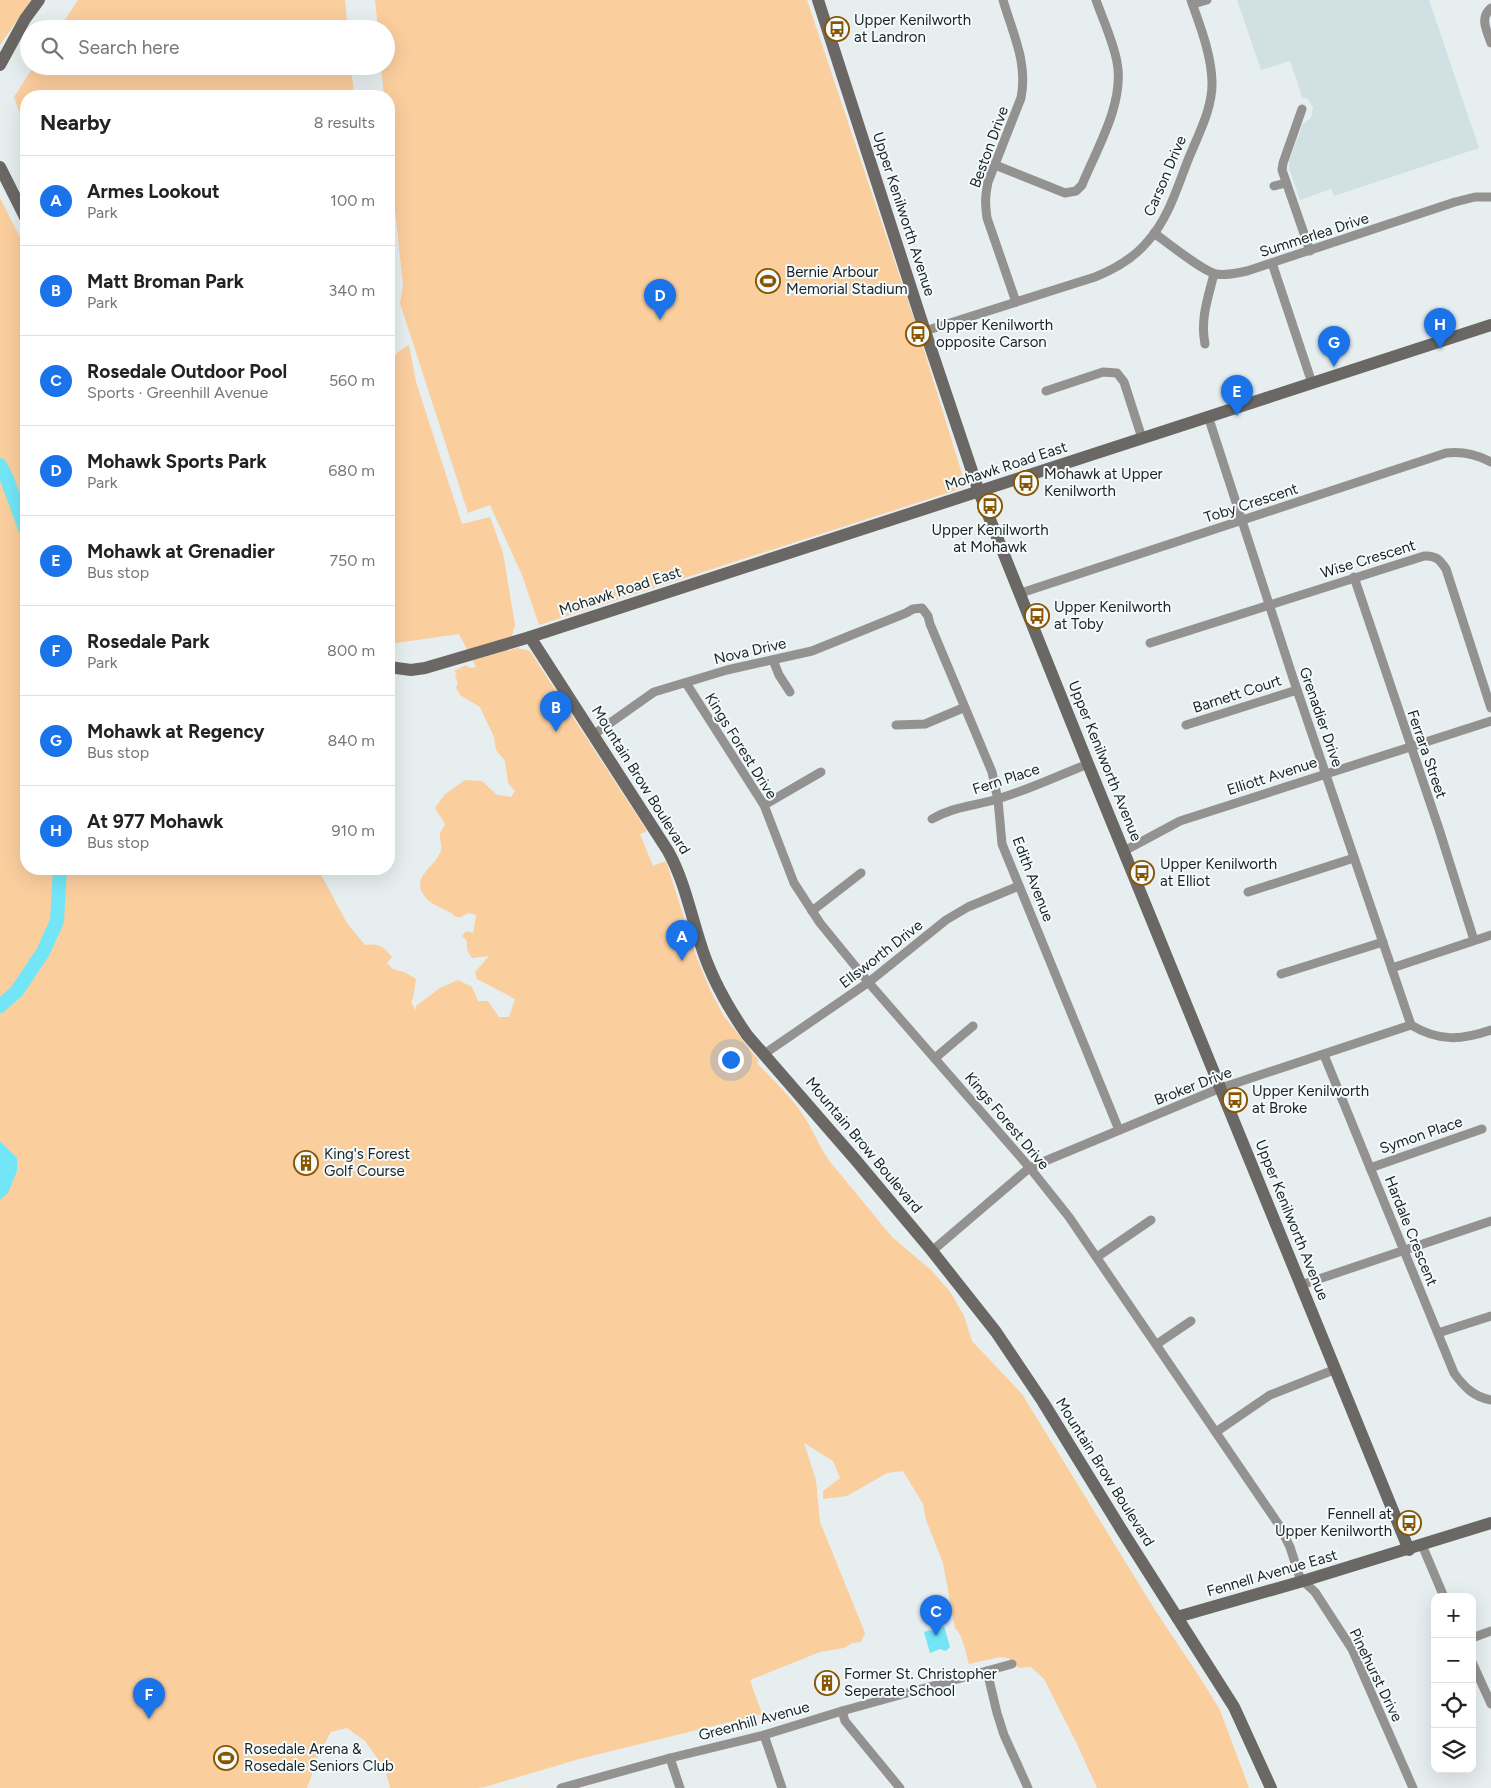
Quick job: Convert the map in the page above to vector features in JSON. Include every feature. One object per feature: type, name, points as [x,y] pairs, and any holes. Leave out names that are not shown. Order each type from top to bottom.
[{"type":"main road","points":[[24,20],[39,0]]},
{"type":"main road","name":"Upper Kenilworth Avenue","points":[[818,0],[979,492],[1220,1089],[1409,1550]]},
{"type":"main road","points":[[0,65],[20,28]]},
{"type":"main road","points":[[0,167],[20,207]]},
{"type":"main road","name":"Mohawk Road East","points":[[530,637],[1491,325]]},
{"type":"main road","points":[[395,668],[411,670],[425,668],[530,637]]},
{"type":"main road","name":"Mountain Brow Boulevard","points":[[530,637],[668,851],[680,874],[700,943],[717,986],[742,1027],[932,1251],[996,1332],[1043,1402],[1234,1706],[1271,1788]]},
{"type":"main road","name":"Fennell Avenue East","points":[[1177,1617],[1303,1582],[1491,1523]]},
{"type":"street","name":"Beston Drive","points":[[1003,0],[1023,65],[1024,85],[1021,98],[986,191],[986,210],[1016,302]]},
{"type":"street","points":[[995,166],[1065,193],[1076,190],[1082,185],[1108,124],[1118,88],[1116,60],[1096,0]]},
{"type":"street","points":[[1192,2],[1207,0]]},
{"type":"street","name":"Carson Drive","points":[[925,331],[1087,281],[1104,274],[1135,254],[1154,233],[1161,223],[1174,195],[1205,118],[1210,100],[1212,81],[1210,62],[1192,2]]},
{"type":"street","points":[[1491,8],[1484,19],[1491,43]]},
{"type":"street","points":[[1302,109],[1282,164],[1286,183],[1310,251]]},
{"type":"street","points":[[1274,186],[1286,183]]},
{"type":"street","name":"Summerlea Drive","points":[[1214,274],[1236,274],[1455,202],[1475,197],[1491,197]]},
{"type":"street","points":[[1154,233],[1214,274],[1203,318],[1202,330],[1205,344]]},
{"type":"street","points":[[1272,263],[1312,383]]},
{"type":"street","points":[[1046,391],[1103,372],[1117,373],[1124,382],[1142,438]]},
{"type":"street","name":"Grenadier Drive","points":[[1208,416],[1297,690],[1412,1025]]},
{"type":"street","name":"Toby Crescent","points":[[1021,593],[1446,453],[1474,454],[1491,462]]},
{"type":"street","name":"Wise Crescent","points":[[1150,643],[1354,577],[1432,555],[1440,560],[1446,569],[1491,708]]},
{"type":"street","name":"Ferrara Street","points":[[1354,577],[1474,940]]},
{"type":"street","name":"Nova Drive","points":[[593,735],[654,692],[727,670],[812,651],[913,609],[922,608]]},
{"type":"street","name":"Edith Avenue","points":[[922,608],[928,616],[963,708],[992,772],[1002,844],[1119,1130]]},
{"type":"street","points":[[773,660],[779,675],[790,692]]},
{"type":"street","name":"Kings Forest Drive","points":[[686,683],[764,805],[794,883],[812,911],[832,940],[1030,1168],[1069,1217],[1279,1525],[1290,1547],[1303,1582]]},
{"type":"street","name":"Barnett Court","points":[[1186,726],[1297,690]]},
{"type":"street","points":[[896,725],[925,724],[963,708]]},
{"type":"street","name":"Elliott Avenue","points":[[1124,851],[1180,821],[1491,721]]},
{"type":"street","name":"Fern Place","points":[[932,819],[950,809],[997,799],[1088,764]]},
{"type":"street","points":[[764,805],[821,772]]},
{"type":"street","points":[[1248,892],[1354,858]]},
{"type":"street","points":[[812,911],[861,873]]},
{"type":"street","name":"Ellsworth Drive","points":[[764,1054],[869,983],[946,920],[968,907],[1019,886]]},
{"type":"street","points":[[1392,968],[1491,935]]},
{"type":"street","points":[[1281,974],[1383,942]]},
{"type":"street","points":[[1412,1025],[1433,1034],[1450,1038],[1469,1037],[1491,1030]]},
{"type":"street","name":"Broker Drive","points":[[932,1251],[1030,1168],[1220,1089],[1412,1025]]},
{"type":"street","points":[[935,1058],[973,1026]]},
{"type":"street","name":"Hardale Crescent","points":[[1324,1055],[1454,1373],[1464,1386],[1477,1396],[1491,1400]]},
{"type":"street","name":"Symon Place","points":[[1370,1168],[1482,1129]]},
{"type":"street","points":[[1097,1257],[1151,1220]]},
{"type":"street","points":[[1301,1285],[1491,1221]]},
{"type":"street","points":[[1438,1333],[1491,1316]]},
{"type":"street","points":[[1157,1344],[1191,1321]]},
{"type":"street","points":[[1216,1432],[1270,1395],[1336,1369]]},
{"type":"street","points":[[1422,1545],[1442,1593]]},
{"type":"street","name":"Pinehurst Drive","points":[[1303,1582],[1315,1592],[1352,1649],[1413,1788]]},
{"type":"street","points":[[1476,1637],[1491,1631]]},
{"type":"street","name":"Greenhill Avenue","points":[[560,1788],[581,1785],[670,1758],[764,1735],[842,1711],[1012,1664]]},
{"type":"street","points":[[987,1671],[1004,1735],[1028,1788]]},
{"type":"street","points":[[1476,1671],[1491,1704]]},
{"type":"street","points":[[842,1711],[845,1721],[900,1788]]},
{"type":"street","points":[[764,1735],[782,1788]]},
{"type":"street","points":[[670,1758],[680,1788]]},
{"type":"shaded area","points":[[0,0],[31,0],[0,45]]},
{"type":"shaded area","points":[[78,0],[345,0],[347,20],[65,20]]},
{"type":"shaded area","points":[[375,0],[807,0],[920,337],[966,487],[539,625],[522,575],[490,505],[468,513],[400,303],[403,285],[395,210],[395,90],[383,90],[382,75],[395,75],[395,20],[377,20]]},
{"type":"shaded area","points":[[1237,0],[1429,0],[1479,148],[1334,196],[1331,189],[1300,200],[1289,168],[1289,161],[1303,124],[1311,118],[1313,107],[1308,99],[1302,97],[1290,61],[1261,70]]},
{"type":"shaded area","points":[[28,75],[352,75],[353,90],[20,90],[20,114],[14,97]]},
{"type":"shaded area","points":[[0,198],[20,237],[20,875],[321,875],[347,923],[365,945],[378,945],[384,948],[392,957],[387,963],[393,969],[404,972],[416,979],[411,1002],[416,1010],[416,1006],[440,988],[458,980],[472,987],[478,1001],[488,1001],[499,1017],[509,1017],[515,999],[477,979],[475,972],[489,956],[472,958],[467,950],[467,941],[462,936],[466,931],[473,933],[476,915],[468,913],[461,917],[456,917],[429,901],[422,893],[420,886],[424,873],[441,850],[440,834],[445,824],[435,808],[445,794],[465,780],[482,781],[497,795],[511,797],[515,791],[508,783],[505,761],[496,750],[494,737],[480,707],[460,695],[456,688],[458,683],[455,677],[457,673],[454,671],[466,665],[470,668],[476,667],[459,634],[395,643],[395,355],[409,345],[416,382],[462,524],[490,517],[503,553],[515,625],[507,651],[517,648],[530,651],[647,831],[640,834],[653,866],[666,861],[696,956],[711,992],[724,1016],[759,1061],[757,1063],[799,1109],[831,1163],[892,1237],[931,1270],[951,1293],[964,1316],[972,1341],[1022,1394],[1155,1610],[1220,1710],[1249,1788],[1097,1788],[1044,1679],[1031,1667],[1019,1668],[1008,1658],[1000,1657],[969,1664],[962,1640],[955,1628],[943,1563],[926,1520],[923,1504],[903,1471],[887,1473],[847,1496],[823,1499],[823,1491],[840,1478],[833,1461],[804,1443],[816,1480],[820,1522],[865,1633],[861,1642],[852,1643],[844,1648],[820,1652],[750,1680],[762,1714],[579,1759],[476,1788],[390,1788],[385,1769],[365,1741],[347,1728],[331,1732],[319,1754],[307,1788],[0,1788]]},
{"type":"water","points":[[0,1141],[17,1158],[17,1171],[8,1193],[0,1200]]},
{"type":"water","points":[[944,1626],[950,1647],[946,1651],[940,1649],[930,1653],[924,1632],[930,1630],[934,1632],[937,1628]]},
{"type":"waterway","points":[[0,465],[20,515]]},
{"type":"waterway","points":[[0,1006],[17,991],[43,952],[57,921],[60,875]]},
{"type":"place","name":"Upper Kenilworth at Landron","points":[[837,29]]},
{"type":"place","name":"Bernie Arbour Memorial Stadium","points":[[768,281]]},
{"type":"place","name":"Mohawk Sports Park","points":[[660,320]]},
{"type":"place","name":"Upper Kenilworth opposite Carson","points":[[918,334]]},
{"type":"place","name":"At 977 Mohawk","points":[[1440,349]]},
{"type":"place","name":"Mohawk at Regency","points":[[1334,367]]},
{"type":"place","name":"Mohawk at Grenadier","points":[[1237,416]]},
{"type":"place","name":"Mohawk at Upper Kenilworth","points":[[1026,483]]},
{"type":"place","name":"Upper Kenilworth at Mohawk","points":[[990,506]]},
{"type":"place","name":"Upper Kenilworth at Toby","points":[[1037,616]]},
{"type":"place","name":"Matt Broman Park","points":[[556,732]]},
{"type":"place","name":"Upper Kenilworth at Elliot","points":[[1142,873]]},
{"type":"place","name":"Armes Lookout","points":[[682,961]]},
{"type":"place","name":"Upper Kenilworth at Broke","points":[[1235,1100]]},
{"type":"place","name":"King's Forest Golf Course","points":[[306,1163]]},
{"type":"place","name":"Fennell at Upper Kenilworth","points":[[1409,1523]]},
{"type":"place","name":"Rosedale Outdoor Pool","points":[[936,1636]]},
{"type":"place","name":"Former St. Christopher Seperate School","points":[[827,1683]]},
{"type":"place","name":"Rosedale Park","points":[[149,1719]]},
{"type":"place","name":"Rosedale Arena & Rosedale Seniors Club","points":[[226,1758]]}]
